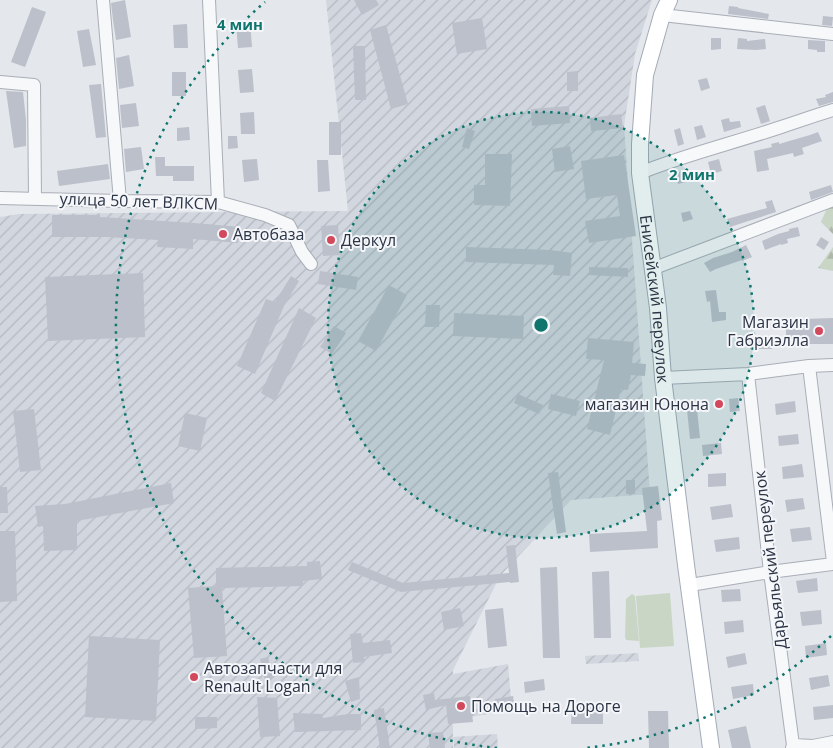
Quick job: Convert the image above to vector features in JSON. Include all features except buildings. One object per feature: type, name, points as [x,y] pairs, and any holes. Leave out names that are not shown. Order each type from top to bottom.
[{"type":"main road","name":"Енисейский переулок","points":[[669,0],[662,15],[644,75],[640,173],[658,308],[663,378],[711,748]]},
{"type":"street","points":[[103,0],[120,201]]},
{"type":"street","points":[[209,0],[218,202]]},
{"type":"street","points":[[662,15],[833,34]]},
{"type":"street","points":[[0,82],[34,85],[35,199]]},
{"type":"street","points":[[640,173],[664,163],[833,110]]},
{"type":"street","name":"улица 50 лет ВЛКСМ","points":[[0,198],[218,202],[265,215],[289,225],[302,252],[311,264]]},
{"type":"street","points":[[652,268],[833,200]]},
{"type":"street","points":[[663,378],[748,374],[809,366],[833,365]]},
{"type":"street","points":[[690,585],[833,563],[809,366]]},
{"type":"street","name":"Дарьяльский переулок","points":[[748,374],[792,746]]},
{"type":"street","points":[[792,746],[813,746],[833,742]]},
{"type":"shaded area","points":[[326,0],[652,0],[635,54],[624,126],[650,494],[571,500],[500,576],[453,670],[453,674],[508,664],[512,710],[453,720],[453,748],[0,748],[0,217],[19,214],[348,211]]},
{"type":"shaded area","points":[[638,653],[639,661],[586,664],[585,656]]},
{"type":"shaded area","points":[[497,734],[498,748],[454,748],[453,737]]},
{"type":"green space","points":[[833,202],[833,234],[821,222],[827,208]]},
{"type":"green space","points":[[833,247],[833,271],[818,268]]},
{"type":"green space","points":[[670,593],[674,646],[640,648],[636,596]]},
{"type":"green space","points":[[632,594],[635,596],[639,641],[626,640],[625,637],[626,599]]},
{"type":"place","name":"Автобаза","points":[[223,234]]},
{"type":"place","name":"Деркул","points":[[331,240]]},
{"type":"place","name":"Магазин Габриэлла","points":[[819,331]]},
{"type":"place","name":"магазин Юнона","points":[[719,404]]},
{"type":"place","name":"Автозапчасти для Renault Logan","points":[[194,677]]},
{"type":"place","name":"Помощь на Дороге","points":[[461,706]]}]
